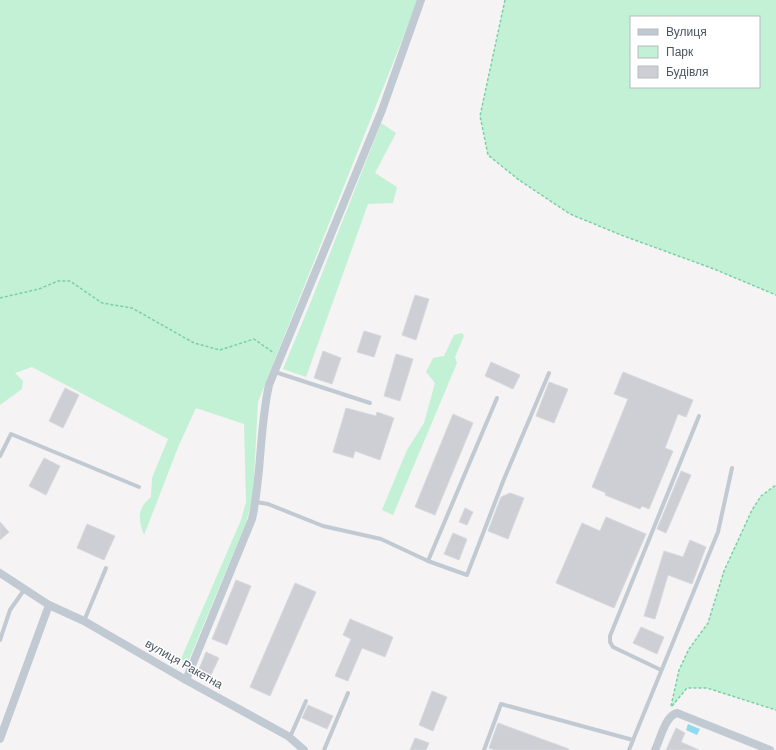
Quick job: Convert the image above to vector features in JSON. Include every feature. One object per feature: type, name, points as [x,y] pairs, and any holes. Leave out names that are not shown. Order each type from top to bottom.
[{"type":"street","points":[[186,680],[252,519],[256,502],[264,407],[275,372],[382,110],[421,0]]},
{"type":"street","name":"вулиця Ракетна","points":[[0,573],[49,605],[84,621],[290,738],[304,750]]},
{"type":"street","points":[[0,739],[49,605]]},
{"type":"street","points":[[656,750],[673,714],[680,713],[770,750]]},
{"type":"lane","points":[[275,372],[370,403]]},
{"type":"lane","points":[[256,502],[268,504],[323,526],[381,540],[428,561],[467,576],[504,480],[549,373]]},
{"type":"lane","points":[[428,561],[496,398]]},
{"type":"lane","points":[[662,670],[613,647],[610,642],[610,636],[699,416]]},
{"type":"lane","points":[[0,456],[11,434],[139,487]]},
{"type":"lane","points":[[629,750],[718,532],[732,468]]},
{"type":"lane","points":[[84,621],[106,568]]},
{"type":"lane","points":[[0,640],[10,610],[24,590]]},
{"type":"lane","points":[[324,750],[348,693]]},
{"type":"lane","points":[[290,738],[306,701]]},
{"type":"lane","points":[[484,750],[502,704],[633,740]]},
{"type":"path","points":[[505,0],[480,116],[488,155],[519,180],[570,214],[621,235],[714,269],[776,295]]},
{"type":"path","points":[[0,298],[39,290],[58,281],[70,281],[102,303],[132,308],[194,343],[220,350],[254,339],[268,348],[280,359]]},
{"type":"path","points":[[776,485],[761,496],[752,510],[724,571],[708,623],[689,649],[679,670],[671,708],[687,688],[707,688],[776,710]]},
{"type":"green space","points":[[0,0],[418,0],[258,402],[253,496],[246,523],[188,662],[181,659],[241,520],[246,502],[244,424],[196,408],[179,445],[144,535],[140,519],[141,510],[146,501],[151,497],[152,478],[168,439],[32,367],[15,373],[23,381],[22,389],[0,405]]},
{"type":"green space","points":[[505,0],[776,0],[776,295],[714,269],[621,235],[570,214],[519,180],[488,155],[480,116]]},
{"type":"green space","points":[[381,123],[396,133],[375,173],[397,187],[393,203],[368,204],[306,377],[283,369]]},
{"type":"green space","points":[[462,333],[464,336],[455,357],[457,363],[393,515],[382,510],[407,450],[424,423],[435,383],[426,372],[433,358],[444,356],[454,335]]},
{"type":"green space","points":[[776,485],[776,710],[707,688],[687,688],[671,708],[679,670],[689,649],[708,623],[724,571],[752,510],[761,496]]},
{"type":"water","points":[[688,724],[700,729],[697,735],[686,730]]},
{"type":"building","points":[[415,295],[429,299],[416,340],[402,335]]},
{"type":"building","points":[[364,331],[381,336],[374,357],[357,352]]},
{"type":"building","points":[[323,351],[341,358],[332,384],[314,378]]},
{"type":"building","points":[[396,354],[413,359],[400,401],[384,396]]},
{"type":"building","points":[[491,362],[520,375],[513,389],[485,376]]},
{"type":"building","points":[[623,372],[693,400],[686,417],[678,414],[665,448],[673,451],[649,509],[642,506],[640,509],[605,495],[606,493],[592,487],[628,399],[614,394]]},
{"type":"building","points":[[549,382],[568,389],[554,423],[536,416]]},
{"type":"building","points":[[65,388],[79,395],[63,428],[49,421]]},
{"type":"building","points":[[346,408],[376,416],[377,412],[394,418],[380,460],[355,451],[353,458],[333,452]]},
{"type":"building","points":[[453,414],[473,423],[435,515],[415,507]]},
{"type":"building","points":[[44,458],[60,466],[46,495],[29,486]]},
{"type":"building","points":[[681,471],[691,475],[666,533],[657,529]]},
{"type":"building","points":[[510,493],[524,498],[508,539],[488,531],[501,497]]},
{"type":"building","points":[[465,508],[473,512],[467,525],[459,522]]},
{"type":"building","points":[[606,517],[646,534],[614,608],[556,583],[582,523],[600,531]]},
{"type":"building","points":[[0,522],[9,532],[0,540]]},
{"type":"building","points":[[87,524],[115,536],[104,560],[77,548]]},
{"type":"building","points":[[453,533],[467,539],[459,560],[444,554]]},
{"type":"building","points":[[690,540],[706,547],[692,584],[668,575],[655,619],[644,616],[664,551],[683,557]]},
{"type":"building","points":[[236,580],[251,586],[227,645],[212,639]]},
{"type":"building","points":[[295,583],[316,592],[270,696],[250,687]]},
{"type":"building","points":[[350,619],[393,637],[385,657],[362,648],[348,681],[335,676],[351,639],[343,635]]},
{"type":"building","points":[[641,627],[664,637],[657,654],[633,643]]},
{"type":"building","points":[[206,652],[219,658],[209,679],[197,674]]},
{"type":"building","points":[[432,691],[447,697],[433,731],[419,725]]},
{"type":"building","points":[[308,705],[333,716],[327,729],[302,718]]},
{"type":"building","points":[[498,723],[569,750],[495,750],[489,748]]},
{"type":"building","points":[[676,728],[685,733],[681,742],[699,750],[666,750]]},
{"type":"building","points":[[415,738],[429,743],[426,750],[410,750]]}]
